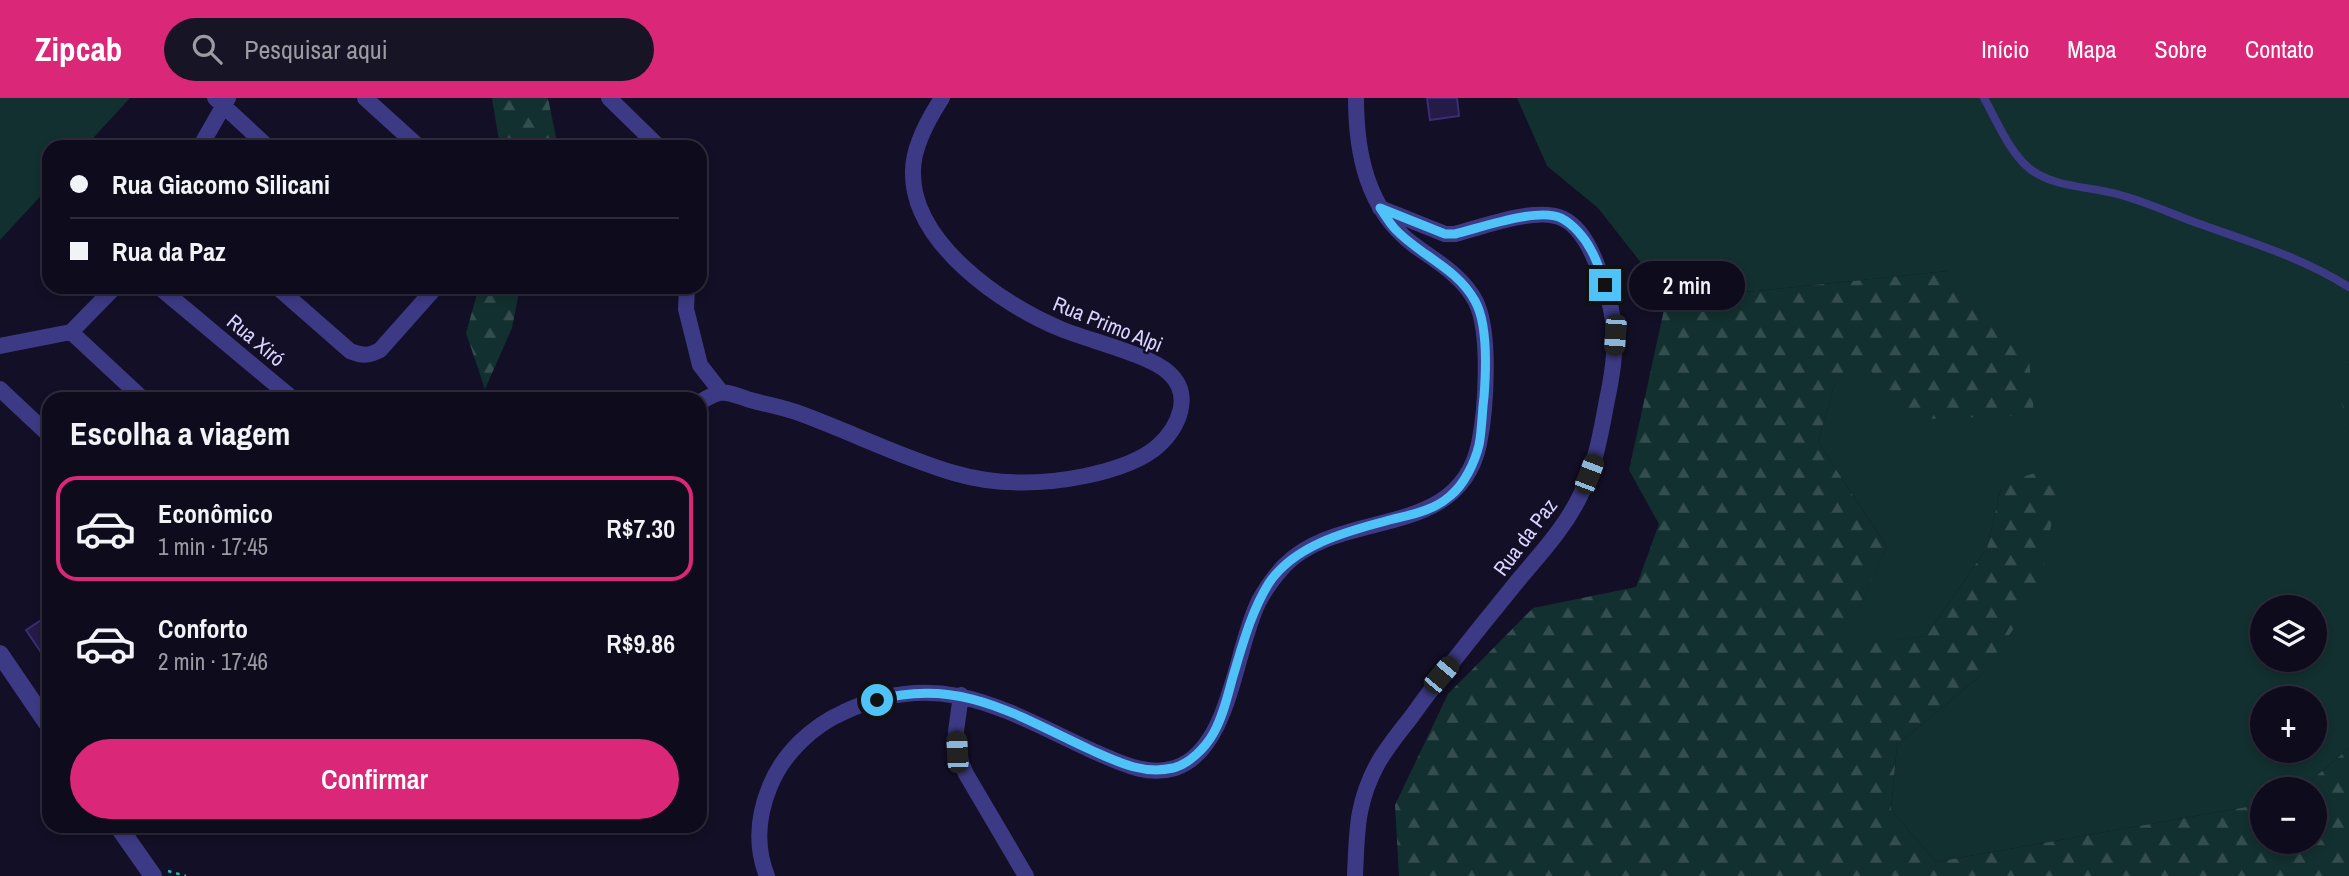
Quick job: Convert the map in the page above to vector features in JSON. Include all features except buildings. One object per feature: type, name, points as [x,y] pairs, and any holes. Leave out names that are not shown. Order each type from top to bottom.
[{"type":"street","points":[[365,98],[411,140]]},
{"type":"street","points":[[609,98],[652,140]]},
{"type":"street","name":"Rua Primo Alpi","points":[[721,392],[795,412],[956,474],[1014,484],[1052,483],[1102,473],[1150,453],[1169,436],[1180,418],[1182,398],[1177,383],[1168,371],[1152,362],[1060,329],[1016,307],[968,271],[939,242],[917,204],[913,170],[920,141],[942,98]]},
{"type":"street","points":[[767,876],[758,838],[761,807],[773,778],[795,747],[825,720],[859,704],[894,695],[929,692],[961,695],[1021,717],[1125,765],[1149,771],[1175,768],[1195,757],[1213,735],[1225,706],[1258,603],[1271,580],[1290,560],[1314,545],[1383,522],[1424,512],[1451,496],[1467,475],[1479,445],[1485,380],[1483,326],[1477,304],[1452,272],[1394,228],[1380,208],[1371,191],[1356,138],[1356,98]]},
{"type":"street","points":[[203,140],[222,101],[261,140]]},
{"type":"street","name":"Rua da Paz","points":[[1355,876],[1357,820],[1364,791],[1379,761],[1441,675],[1562,528],[1582,493],[1596,455],[1613,371],[1615,335],[1612,303],[1591,250],[1577,230],[1560,217],[1541,215],[1520,218],[1445,234],[1380,208]]},
{"type":"street","points":[[0,346],[71,332],[108,294]]},
{"type":"street","name":"Rua Xiró","points":[[167,294],[285,392]]},
{"type":"street","points":[[285,294],[350,351],[360,355],[370,355],[380,350],[426,294]]},
{"type":"street","points":[[687,294],[686,309],[700,365],[721,392],[707,399]]},
{"type":"street","points":[[71,332],[135,392]]},
{"type":"street","points":[[0,389],[42,428]]},
{"type":"street","points":[[0,654],[42,716]]},
{"type":"street","points":[[961,695],[956,731],[957,752],[966,774],[1026,876]]},
{"type":"street","points":[[123,833],[153,876]]},
{"type":"lane","points":[[1984,98],[2017,156],[2031,169],[2052,181],[2116,194],[2171,212],[2292,256],[2349,287]]},
{"type":"green space","points":[[0,98],[130,98],[91,140],[42,140],[42,195],[0,240]]},
{"type":"green space","points":[[492,98],[548,98],[557,140],[499,140]]},
{"type":"green space","points":[[1517,98],[2349,98],[2349,748],[2315,777],[2250,777],[2250,806],[1936,862],[1891,810],[1897,745],[1981,675],[2002,484],[1987,548],[1926,636],[1839,648],[1887,547],[1818,442],[1834,386],[1948,271],[1757,291],[1667,296],[1598,208],[1547,166]]},
{"type":"green space","points":[[1948,271],[2028,347],[2034,415],[1899,420],[1864,358],[1834,386],[1818,442],[1887,547],[1840,647],[1926,636],[1987,548],[2002,484],[2062,464],[2039,593],[1981,675],[1897,745],[1891,810],[1936,862],[2250,806],[2250,854],[2327,854],[2327,777],[2315,777],[2349,748],[2349,876],[1399,876],[1395,805],[1448,694],[1533,608],[1636,587],[1659,524],[1629,470],[1667,296],[1757,291]]},
{"type":"green space","points":[[477,294],[519,294],[512,328],[485,389],[466,333]]},
{"type":"green space","points":[[2349,364],[2349,427],[2340,398]]},
{"type":"route","points":[[877,700],[894,695],[929,692],[961,695],[986,702],[1125,765],[1149,771],[1175,768],[1195,757],[1213,735],[1225,706],[1245,637],[1258,603],[1271,580],[1290,560],[1314,545],[1383,522],[1424,512],[1451,496],[1467,475],[1479,445],[1485,380],[1483,326],[1477,304],[1452,272],[1394,228],[1380,208],[1445,234],[1520,218],[1541,215],[1560,217],[1577,230],[1591,250],[1605,285]]}]
